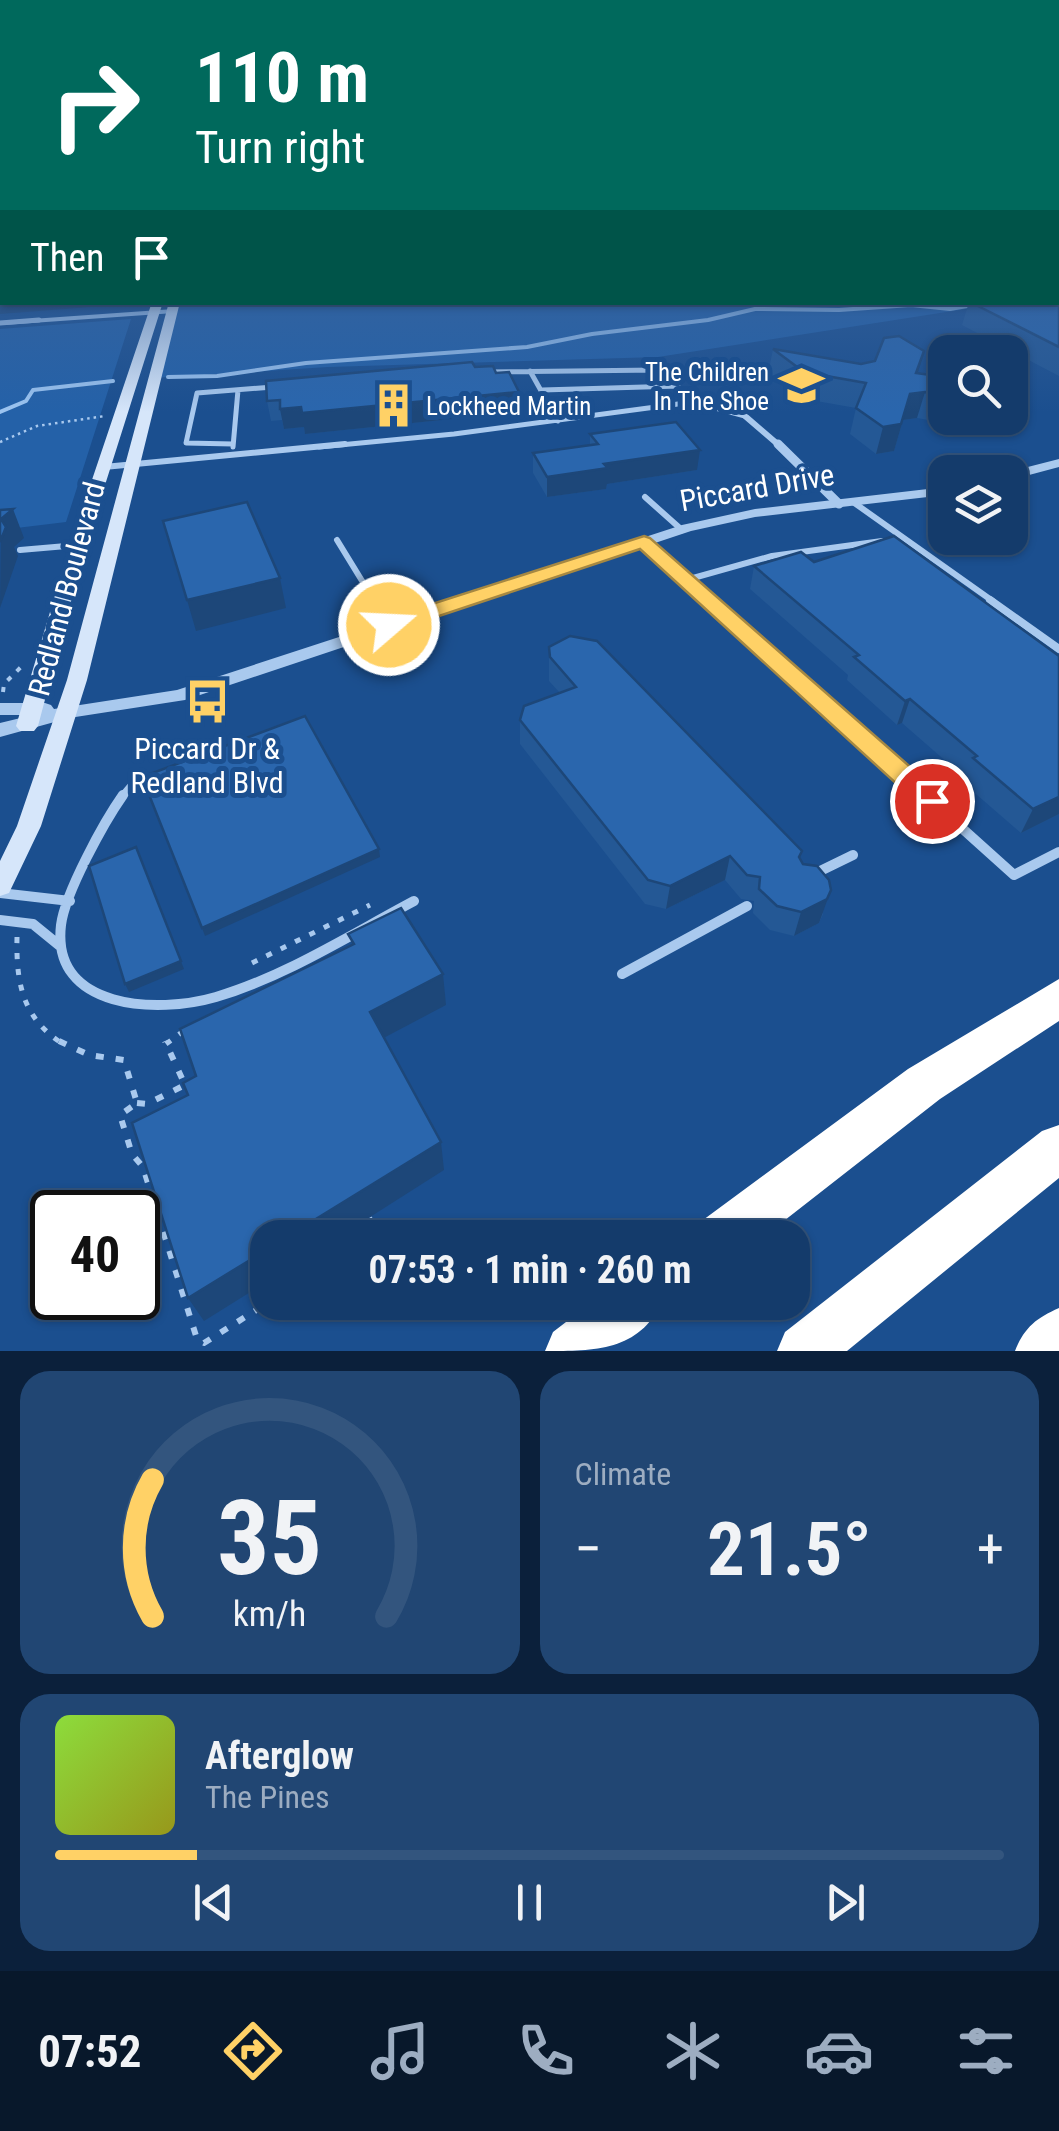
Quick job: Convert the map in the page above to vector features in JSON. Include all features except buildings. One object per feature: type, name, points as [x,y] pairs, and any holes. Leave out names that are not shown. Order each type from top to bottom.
[{"type":"highway","points":[[746,1220],[924,1084],[1059,998]]},
{"type":"highway","points":[[804,1351],[1059,1148]]},
{"type":"highway","points":[[572,1351],[612,1320]]},
{"type":"highway","points":[[1042,1351],[1059,1335]]},
{"type":"main road","name":"Redland Boulevard","points":[[0,890],[29,826],[77,680],[166,307]]},
{"type":"main road","name":"Redland Boulevard","points":[[28,716],[104,467],[166,307]]},
{"type":"street","points":[[746,416],[846,503]]},
{"type":"street","points":[[1028,472],[1059,464]]},
{"type":"street","name":"Piccard Drive","points":[[0,709],[28,716],[130,706],[179,696],[682,530],[755,513],[928,493]]},
{"type":"street","name":"Piccard Drive","points":[[0,730],[28,716]]},
{"type":"lane","points":[[3,323],[166,307]]},
{"type":"lane","points":[[3,323],[11,313]]},
{"type":"lane","points":[[475,372],[658,370],[693,402]]},
{"type":"lane","points":[[530,371],[558,420]]},
{"type":"lane","points":[[233,444],[186,443],[197,393],[290,385]]},
{"type":"lane","points":[[542,390],[678,386]]},
{"type":"lane","points":[[232,457],[238,390]]},
{"type":"lane","points":[[104,467],[232,457],[693,402],[746,416]]},
{"type":"lane","points":[[645,496],[682,530]]},
{"type":"lane","points":[[846,503],[903,538],[1059,648]]},
{"type":"lane","points":[[686,580],[772,556],[903,538]]},
{"type":"lane","points":[[337,540],[389,625]]},
{"type":"lane","points":[[644,542],[1014,875],[1059,852]]},
{"type":"lane","points":[[20,550],[78,545]]},
{"type":"lane","points":[[132,784],[104,818],[61,923],[60,946],[68,975],[96,996],[136,1004],[183,1004],[225,994],[414,901]]},
{"type":"lane","points":[[801,880],[853,855]]},
{"type":"lane","points":[[0,890],[70,900]]},
{"type":"lane","points":[[622,974],[747,906]]},
{"type":"lane","points":[[0,920],[18,918],[38,924],[60,946]]},
{"type":"path","points":[[0,442],[66,420],[109,416]]},
{"type":"path","points":[[252,964],[371,905]]},
{"type":"path","points":[[18,918],[17,982],[26,1006],[47,1035],[75,1051],[104,1060],[124,1060],[137,1103]]},
{"type":"path","points":[[188,1096],[165,1041],[195,1026]]},
{"type":"path","points":[[184,1085],[148,1104],[137,1103],[120,1115],[132,1154],[143,1167],[196,1339],[204,1344],[250,1314]]},
{"type":"path","points":[[148,1104],[152,1115]]},
{"type":"shaded area","points":[[177,305],[991,305],[658,357],[328,367],[153,378]]},
{"type":"shaded area","points":[[131,319],[66,522],[0,530],[0,329]]},
{"type":"waterway","points":[[168,377],[217,376],[306,363],[527,347],[592,334],[708,320],[755,309],[839,310],[911,305]]},
{"type":"waterway","points":[[911,305],[950,309],[973,305]]},
{"type":"waterway","points":[[0,412],[26,401],[33,390],[113,381]]},
{"type":"place","name":"The Children In The Shoe","points":[[802,386]]},
{"type":"place","name":"Lockheed Martin","points":[[393,406]]},
{"type":"place","name":"Piccard Dr & Redland Blvd","points":[[207,702]]},
{"type":"route","points":[[389,625],[644,542],[932,801]]}]
